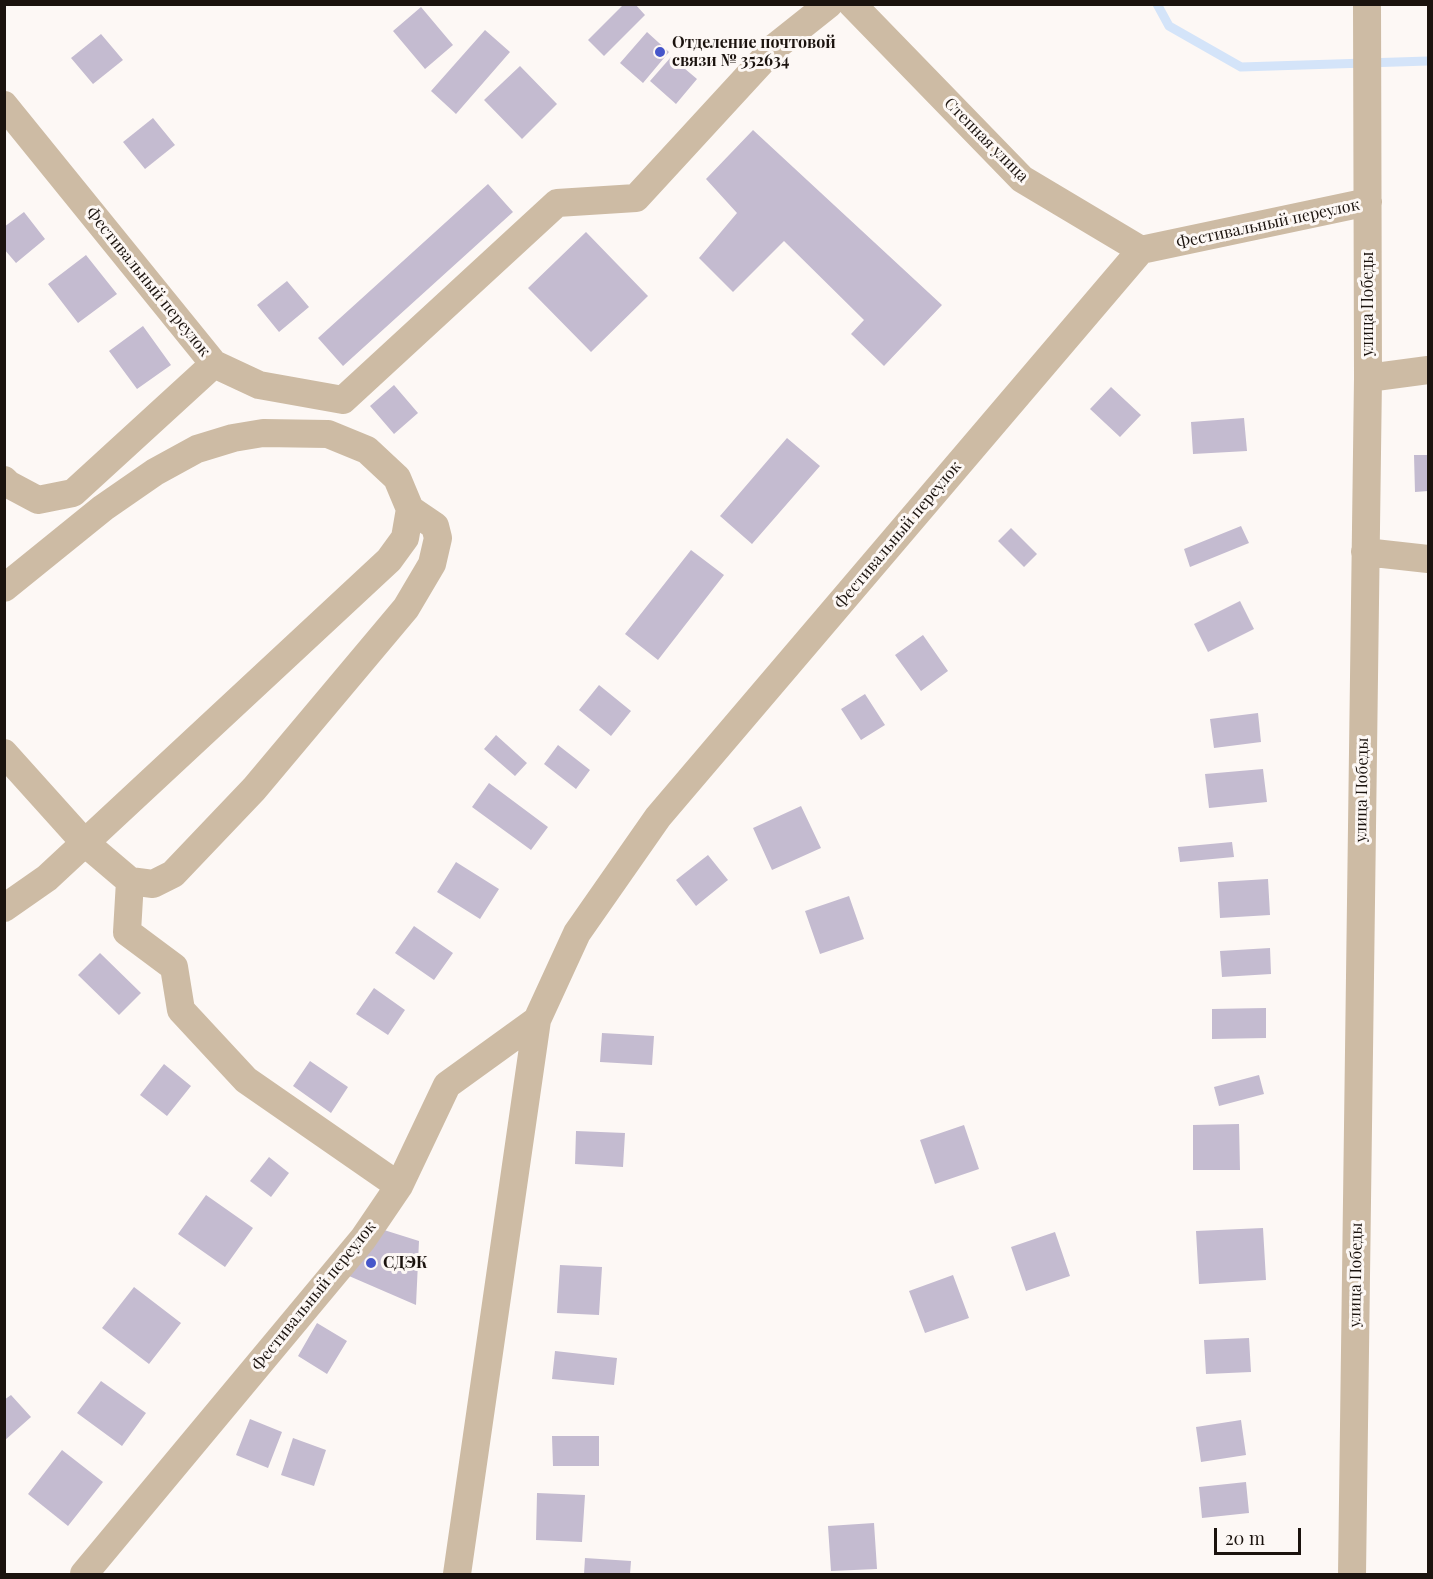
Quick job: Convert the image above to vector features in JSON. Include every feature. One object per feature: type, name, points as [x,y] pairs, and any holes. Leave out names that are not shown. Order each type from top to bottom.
[{"type":"street","points":[[328,434],[343,400],[558,203],[636,198],[776,47],[829,4]]},
{"type":"street","name":"Степная улица","points":[[852,4],[1022,179],[1141,250]]},
{"type":"street","name":"улица Победы","points":[[1352,1575],[1368,378],[1368,16]]},
{"type":"street","name":"Фестивальный переулок","points":[[4,105],[214,364],[73,494],[38,500],[4,480]]},
{"type":"street","name":"Фестивальный переулок","points":[[457,1575],[537,1020],[577,933],[658,817],[1141,250],[1368,202]]},
{"type":"street","points":[[214,364],[260,386],[343,400]]},
{"type":"street","points":[[1368,378],[1428,370]]},
{"type":"street","points":[[4,588],[103,508],[155,472],[197,449],[233,438],[263,433],[328,434],[367,450],[397,478],[410,509],[405,538],[389,560],[47,878],[5,906]]},
{"type":"street","points":[[4,753],[84,842],[130,881],[153,884],[173,874],[254,789],[406,608],[432,564],[438,538],[435,526],[410,509]]},
{"type":"street","points":[[1365,552],[1428,559]]},
{"type":"street","points":[[130,881],[127,932],[174,967],[181,1010],[246,1080],[399,1186]]},
{"type":"street","name":"Фестивальный переулок","points":[[84,1575],[363,1239],[399,1186],[447,1085],[537,1020]]},
{"type":"building","points":[[624,4],[635,4],[645,15],[604,56],[588,40]]},
{"type":"building","points":[[421,7],[453,45],[425,69],[393,31]]},
{"type":"building","points":[[485,30],[510,52],[456,114],[431,91]]},
{"type":"building","points":[[647,32],[669,52],[643,83],[620,63]]},
{"type":"building","points":[[101,34],[123,60],[93,84],[71,58]]},
{"type":"building","points":[[671,57],[697,79],[676,104],[650,81]]},
{"type":"building","points":[[520,66],[557,104],[522,139],[484,100]]},
{"type":"building","points":[[153,118],[175,145],[145,169],[123,142]]},
{"type":"building","points":[[753,130],[942,305],[884,366],[851,334],[864,320],[784,241],[733,292],[699,258],[737,213],[706,179]]},
{"type":"building","points":[[488,184],[513,212],[343,366],[318,338]]},
{"type":"building","points":[[24,212],[45,239],[16,263],[4,249],[4,227]]},
{"type":"building","points":[[586,232],[648,296],[591,352],[528,288]]},
{"type":"building","points":[[86,255],[117,294],[78,323],[48,284]]},
{"type":"building","points":[[287,281],[309,307],[279,332],[257,305]]},
{"type":"building","points":[[143,326],[171,365],[137,389],[109,351]]},
{"type":"building","points":[[394,385],[418,413],[394,434],[370,406]]},
{"type":"building","points":[[1111,387],[1141,415],[1120,437],[1090,409]]},
{"type":"building","points":[[1244,418],[1247,451],[1193,454],[1191,422]]},
{"type":"building","points":[[787,438],[820,466],[752,544],[720,516]]},
{"type":"building","points":[[1414,455],[1428,455],[1428,491],[1415,492]]},
{"type":"building","points":[[1241,526],[1249,543],[1190,567],[1184,549]]},
{"type":"building","points":[[1011,528],[1037,554],[1024,567],[998,541]]},
{"type":"building","points":[[691,550],[724,575],[658,660],[625,634]]},
{"type":"building","points":[[1240,601],[1254,629],[1208,652],[1194,624]]},
{"type":"building","points":[[923,635],[948,671],[921,691],[895,655]]},
{"type":"building","points":[[599,685],[631,711],[611,736],[579,710]]},
{"type":"building","points":[[865,694],[885,725],[861,740],[841,709]]},
{"type":"building","points":[[1258,713],[1261,742],[1214,748],[1210,719]]},
{"type":"building","points":[[496,735],[527,763],[515,776],[484,749]]},
{"type":"building","points":[[558,745],[590,770],[576,789],[544,764]]},
{"type":"building","points":[[1263,769],[1267,802],[1209,808],[1205,774]]},
{"type":"building","points":[[489,783],[548,827],[531,850],[472,807]]},
{"type":"building","points":[[801,806],[821,848],[772,870],[753,828]]},
{"type":"building","points":[[1232,842],[1234,857],[1180,862],[1178,847]]},
{"type":"building","points":[[708,855],[728,880],[696,906],[676,880]]},
{"type":"building","points":[[456,862],[499,889],[480,919],[437,892]]},
{"type":"building","points":[[1268,879],[1270,915],[1220,918],[1218,882]]},
{"type":"building","points":[[849,896],[864,939],[820,954],[805,911]]},
{"type":"building","points":[[414,926],[453,953],[434,980],[395,953]]},
{"type":"building","points":[[1270,948],[1271,974],[1222,977],[1220,951]]},
{"type":"building","points":[[100,953],[141,993],[119,1015],[78,975]]},
{"type":"building","points":[[374,988],[405,1010],[388,1035],[356,1014]]},
{"type":"building","points":[[1266,1008],[1266,1038],[1212,1039],[1212,1009]]},
{"type":"building","points":[[602,1033],[654,1036],[652,1065],[600,1062]]},
{"type":"building","points":[[310,1061],[348,1087],[331,1113],[293,1086]]},
{"type":"building","points":[[164,1064],[191,1086],[167,1116],[140,1095]]},
{"type":"building","points":[[1259,1075],[1264,1094],[1219,1106],[1214,1087]]},
{"type":"building","points":[[1239,1124],[1240,1170],[1193,1170],[1193,1125]]},
{"type":"building","points":[[964,1125],[979,1169],[935,1184],[920,1140]]},
{"type":"building","points":[[576,1131],[625,1133],[623,1167],[575,1164]]},
{"type":"building","points":[[269,1157],[289,1173],[271,1197],[250,1181]]},
{"type":"building","points":[[206,1195],[253,1228],[225,1267],[178,1234]]},
{"type":"building","points":[[1263,1228],[1266,1280],[1199,1284],[1196,1231]]},
{"type":"building","points":[[384,1230],[419,1241],[416,1305],[349,1276]]},
{"type":"building","points":[[1055,1232],[1070,1276],[1026,1291],[1011,1247]]},
{"type":"building","points":[[560,1265],[602,1267],[599,1315],[557,1313]]},
{"type":"building","points":[[953,1275],[969,1318],[925,1333],[909,1291]]},
{"type":"building","points":[[134,1287],[181,1323],[149,1364],[102,1328]]},
{"type":"building","points":[[317,1323],[347,1341],[327,1374],[298,1356]]},
{"type":"building","points":[[1249,1338],[1251,1372],[1206,1374],[1204,1340]]},
{"type":"building","points":[[555,1351],[617,1358],[614,1385],[552,1379]]},
{"type":"building","points":[[101,1381],[146,1413],[122,1446],[77,1413]]},
{"type":"building","points":[[11,1395],[31,1417],[4,1441],[4,1400]]},
{"type":"building","points":[[250,1419],[282,1432],[268,1468],[236,1455]]},
{"type":"building","points":[[1241,1420],[1246,1455],[1201,1462],[1196,1427]]},
{"type":"building","points":[[552,1436],[599,1436],[599,1466],[553,1466]]},
{"type":"building","points":[[293,1438],[326,1450],[314,1486],[281,1475]]},
{"type":"building","points":[[62,1450],[103,1482],[68,1526],[28,1494]]},
{"type":"building","points":[[1246,1482],[1249,1513],[1202,1518],[1199,1487]]},
{"type":"building","points":[[537,1493],[585,1495],[582,1542],[536,1540]]},
{"type":"building","points":[[874,1523],[877,1569],[831,1571],[828,1526]]},
{"type":"building","points":[[585,1558],[631,1561],[630,1574],[584,1574]]},
{"type":"waterway","points":[[1157,4],[1169,26],[1241,67],[1428,61]]},
{"type":"place","name":"Отделение почтовой связи № 352634","points":[[660,52]]},
{"type":"place","name":"СДЭК","points":[[371,1263]]}]
